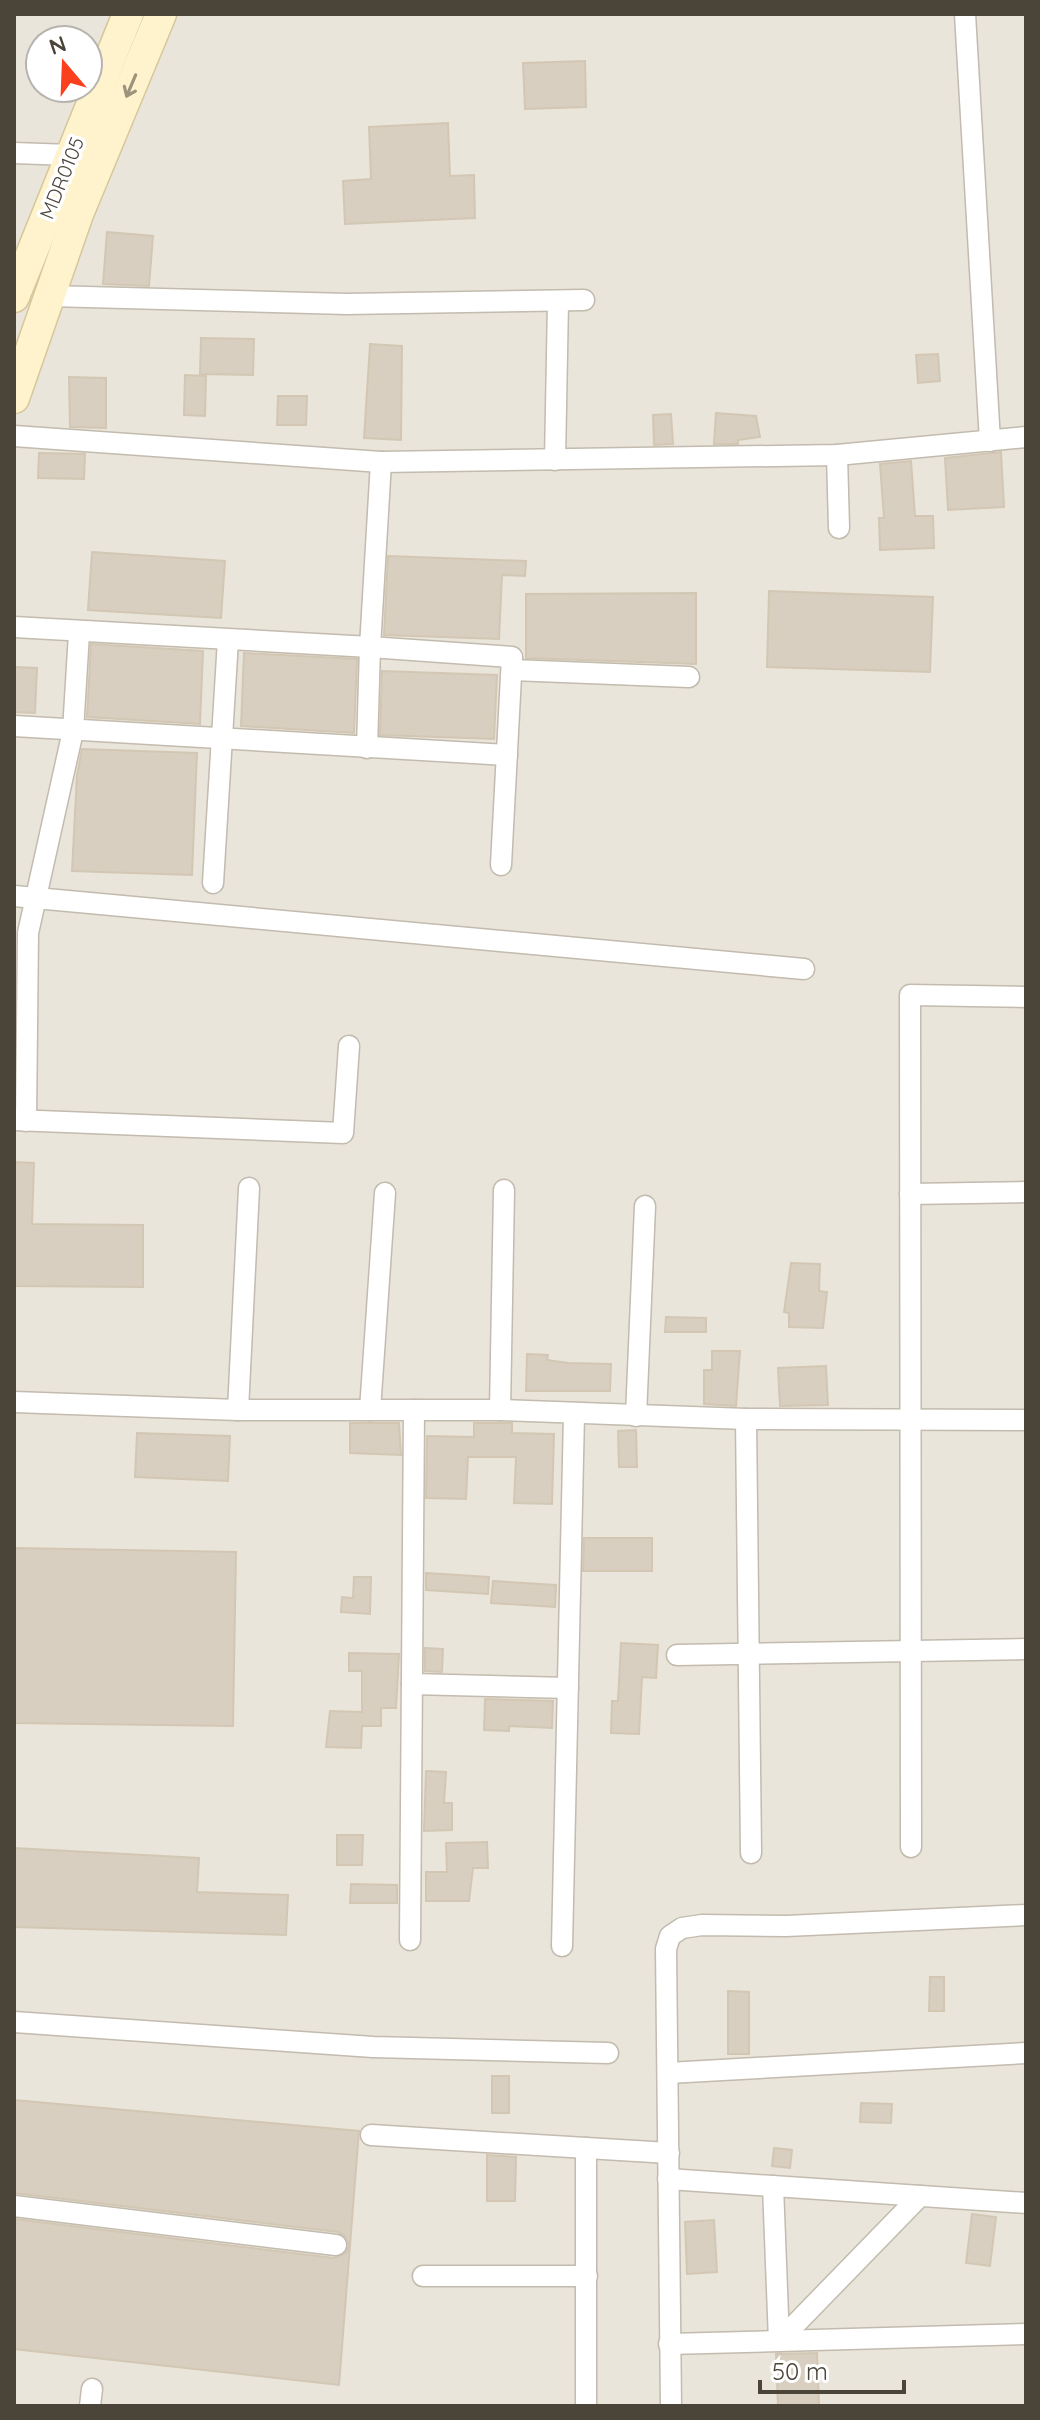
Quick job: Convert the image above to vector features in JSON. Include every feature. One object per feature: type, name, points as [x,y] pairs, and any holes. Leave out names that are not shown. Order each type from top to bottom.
[{"type":"main road","name":"MDR0105","points":[[14,297],[128,14]]},
{"type":"main road","name":"MDR0105","points":[[14,398],[78,214],[161,14]]},
{"type":"street","points":[[965,14],[990,441]]},
{"type":"street","points":[[14,153],[71,155]]},
{"type":"street","points":[[49,296],[347,304],[584,300]]},
{"type":"street","points":[[555,460],[558,302]]},
{"type":"street","points":[[14,436],[381,462],[837,455],[1026,437]]},
{"type":"street","points":[[837,455],[839,528]]},
{"type":"street","points":[[367,748],[381,462]]},
{"type":"street","points":[[14,627],[512,657],[501,865]]},
{"type":"street","points":[[79,633],[73,731],[28,933],[20,1121],[343,1133],[349,1046]]},
{"type":"street","points":[[213,883],[228,640]]},
{"type":"street","points":[[512,670],[689,677]]},
{"type":"street","points":[[14,726],[222,741],[507,755]]},
{"type":"street","points":[[14,896],[804,969]]},
{"type":"street","points":[[911,1847],[910,995],[1026,997]]},
{"type":"street","points":[[238,1410],[249,1188]]},
{"type":"street","points":[[500,1410],[504,1190]]},
{"type":"street","points":[[910,1194],[1026,1192]]},
{"type":"street","points":[[370,1410],[385,1193]]},
{"type":"street","points":[[636,1416],[645,1206]]},
{"type":"street","points":[[14,1402],[238,1410],[500,1410],[746,1419],[1026,1420]]},
{"type":"street","points":[[410,1940],[414,1410]]},
{"type":"street","points":[[562,1946],[574,1415]]},
{"type":"street","points":[[746,1419],[751,1853]]},
{"type":"street","points":[[677,1655],[1026,1649]]},
{"type":"street","points":[[412,1684],[568,1688]]},
{"type":"street","points":[[671,2406],[666,1949],[670,1936],[682,1928],[1026,1915]]},
{"type":"street","points":[[14,2022],[373,2047],[608,2053]]},
{"type":"street","points":[[668,2073],[1026,2053]]},
{"type":"street","points":[[371,2135],[669,2153]]},
{"type":"street","points":[[586,2148],[586,2406]]},
{"type":"street","points":[[668,2179],[1026,2203]]},
{"type":"street","points":[[773,2186],[779,2341]]},
{"type":"street","points":[[779,2341],[920,2196]]},
{"type":"street","points":[[14,2206],[336,2245]]},
{"type":"street","points":[[423,2276],[587,2276]]},
{"type":"street","points":[[669,2344],[1026,2334]]},
{"type":"shaded area","points":[[14,14],[1026,14],[1026,2406],[14,2406]]},
{"type":"building","points":[[585,61],[586,107],[525,109],[523,63]]},
{"type":"building","points":[[448,123],[450,176],[474,175],[475,218],[345,224],[343,181],[371,179],[369,127]]},
{"type":"building","points":[[107,232],[153,236],[149,286],[103,284]]},
{"type":"building","points":[[201,338],[254,339],[253,375],[200,374]]},
{"type":"building","points":[[370,344],[402,346],[401,440],[364,438]]},
{"type":"building","points":[[938,354],[940,381],[918,383],[916,355]]},
{"type":"building","points":[[185,375],[206,376],[205,416],[184,415]]},
{"type":"building","points":[[69,377],[106,378],[106,428],[70,427]]},
{"type":"building","points":[[278,396],[307,396],[306,425],[277,425]]},
{"type":"building","points":[[716,413],[756,416],[760,437],[738,440],[738,444],[714,444]]},
{"type":"building","points":[[671,414],[673,444],[654,445],[653,415]]},
{"type":"building","points":[[1001,452],[1004,507],[948,510],[945,458]]},
{"type":"building","points":[[39,453],[85,454],[84,479],[38,478]]},
{"type":"building","points":[[911,461],[915,516],[933,516],[934,548],[880,550],[879,518],[884,518],[880,464]]},
{"type":"building","points":[[92,552],[225,561],[221,618],[88,610]]},
{"type":"building","points":[[388,556],[526,561],[525,576],[502,575],[499,639],[384,635]]},
{"type":"building","points":[[769,591],[933,597],[930,672],[767,667]]},
{"type":"building","points":[[696,593],[696,664],[526,658],[526,594]]},
{"type":"building","points":[[91,644],[203,651],[200,724],[87,717]]},
{"type":"building","points":[[244,653],[357,659],[354,733],[241,726]]},
{"type":"building","points":[[14,667],[37,668],[35,713],[14,712]]},
{"type":"building","points":[[382,671],[497,675],[494,739],[380,735]]},
{"type":"building","points":[[82,749],[197,753],[192,875],[72,871],[77,775]]},
{"type":"building","points":[[14,1162],[34,1163],[32,1224],[143,1225],[143,1287],[14,1286]]},
{"type":"building","points":[[791,1263],[820,1264],[819,1291],[827,1292],[823,1328],[789,1327],[789,1313],[784,1312]]},
{"type":"building","points":[[666,1317],[706,1318],[706,1332],[665,1332]]},
{"type":"building","points":[[712,1351],[740,1351],[736,1406],[704,1404],[704,1370],[712,1370]]},
{"type":"building","points":[[527,1354],[548,1355],[547,1360],[568,1363],[611,1364],[610,1391],[526,1391]]},
{"type":"building","points":[[826,1366],[828,1405],[780,1406],[778,1368]]},
{"type":"building","points":[[350,1423],[399,1423],[401,1455],[350,1453]]},
{"type":"building","points":[[474,1423],[512,1423],[512,1433],[554,1434],[552,1504],[514,1503],[516,1457],[468,1457],[466,1499],[426,1498],[427,1436],[474,1437]]},
{"type":"building","points":[[636,1430],[637,1467],[619,1467],[618,1431]]},
{"type":"building","points":[[137,1433],[230,1436],[228,1481],[135,1477]]},
{"type":"building","points":[[584,1538],[652,1538],[652,1571],[583,1571]]},
{"type":"building","points":[[14,1548],[236,1552],[233,1726],[14,1723]]},
{"type":"building","points":[[426,1573],[489,1577],[488,1594],[426,1590]]},
{"type":"building","points":[[354,1577],[371,1577],[370,1614],[341,1612],[342,1597],[353,1598]]},
{"type":"building","points":[[493,1581],[556,1585],[555,1607],[491,1603]]},
{"type":"building","points":[[621,1643],[658,1645],[656,1678],[642,1677],[639,1734],[611,1733],[612,1701],[618,1701]]},
{"type":"building","points":[[425,1648],[443,1649],[442,1672],[425,1671]]},
{"type":"building","points":[[349,1653],[399,1654],[396,1708],[381,1708],[381,1726],[362,1726],[361,1748],[326,1747],[330,1711],[362,1712],[362,1671],[349,1671]]},
{"type":"building","points":[[485,1699],[553,1701],[552,1728],[509,1726],[509,1731],[484,1730]]},
{"type":"building","points":[[426,1771],[446,1772],[444,1803],[452,1803],[452,1830],[424,1831]]},
{"type":"building","points":[[337,1835],[363,1835],[362,1865],[337,1865]]},
{"type":"building","points":[[487,1842],[488,1868],[473,1868],[469,1901],[426,1901],[426,1872],[447,1872],[446,1843]]},
{"type":"building","points":[[14,1848],[199,1858],[197,1892],[288,1895],[286,1935],[14,1927]]},
{"type":"building","points":[[351,1884],[397,1885],[397,1903],[350,1903]]},
{"type":"building","points":[[930,1977],[944,1977],[944,2011],[929,2011]]},
{"type":"building","points":[[728,1991],[749,1992],[749,2054],[728,2054]]},
{"type":"building","points":[[492,2076],[509,2076],[509,2113],[492,2113]]},
{"type":"building","points":[[14,2100],[359,2131],[339,2385],[14,2349],[14,2219],[334,2258],[346,2253],[349,2246],[344,2235],[338,2232],[14,2193]]},
{"type":"building","points":[[861,2103],[892,2104],[891,2123],[860,2122]]},
{"type":"building","points":[[774,2148],[792,2150],[790,2168],[772,2166]]},
{"type":"building","points":[[487,2155],[516,2157],[515,2201],[487,2201]]},
{"type":"building","points":[[972,2214],[996,2217],[990,2266],[966,2263]]},
{"type":"building","points":[[714,2220],[717,2272],[687,2274],[685,2222]]},
{"type":"building","points":[[817,2353],[819,2406],[778,2406],[776,2354]]}]
